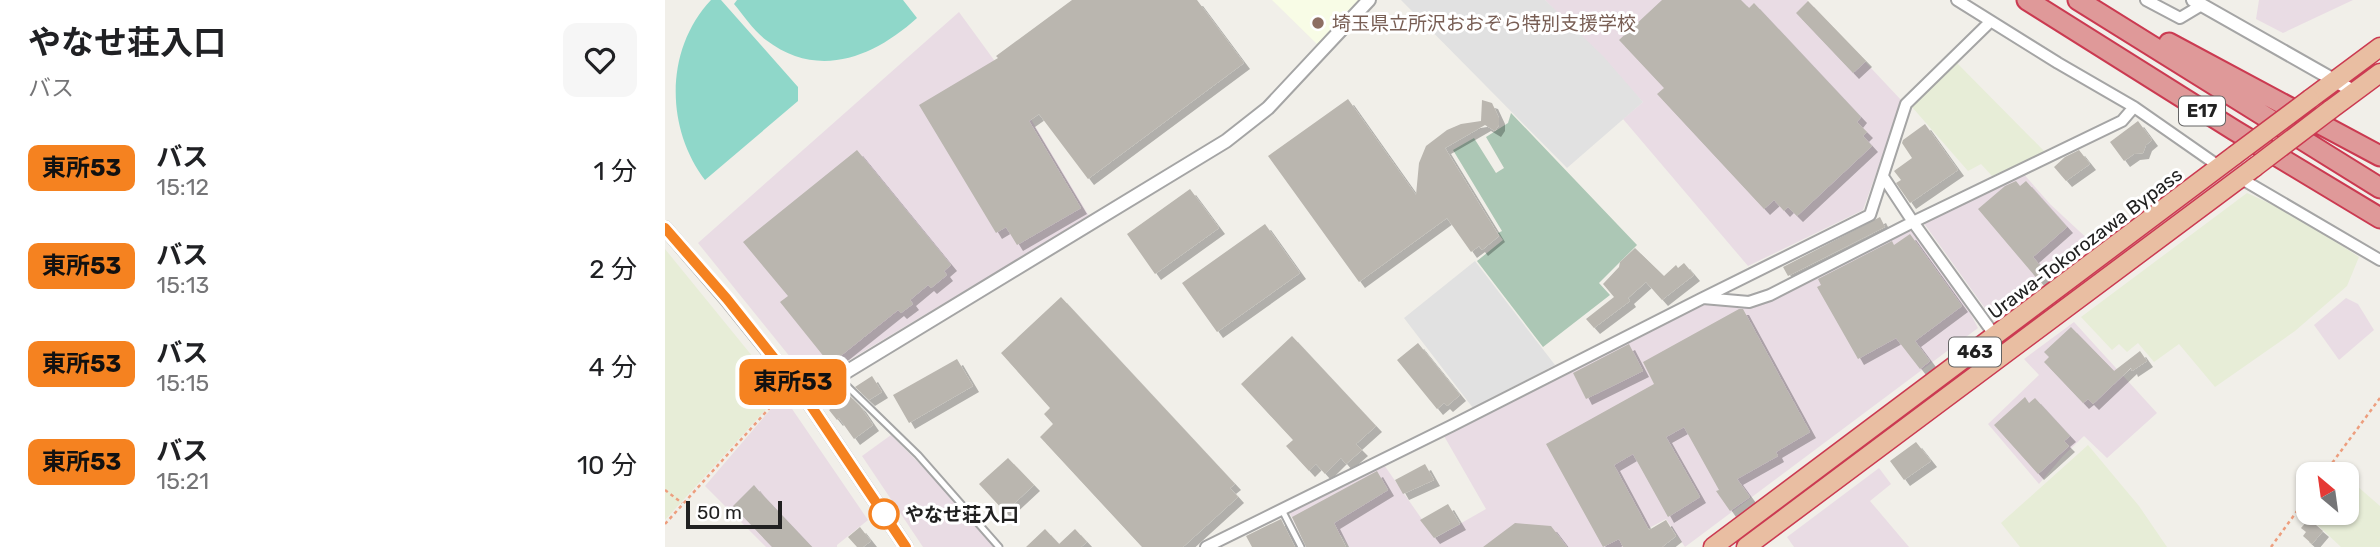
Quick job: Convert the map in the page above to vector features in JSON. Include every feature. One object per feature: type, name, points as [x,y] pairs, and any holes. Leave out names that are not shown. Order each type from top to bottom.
[{"type":"highway","name":"E17","points":[[2027,0],[2380,218]]},
{"type":"highway","name":"E17","points":[[2078,0],[2380,188]]},
{"type":"highway","points":[[2087,0],[2380,156]]},
{"type":"highway","name":"Urawa-Tokorozawa Bypass","points":[[1713,547],[2380,47]]},
{"type":"highway","name":"Urawa-Tokorozawa Bypass","points":[[1746,547],[2380,72]]},
{"type":"street","points":[[805,397],[1226,142],[1268,108],[1369,0]]},
{"type":"street","points":[[1957,0],[2134,107],[2220,167]]},
{"type":"street","points":[[2146,0],[2180,18],[2196,3],[2355,92]]},
{"type":"street","points":[[1206,547],[1870,215],[1906,104],[1990,22]]},
{"type":"street","points":[[1703,298],[1749,302],[1770,295],[2122,121],[2134,107]]},
{"type":"street","points":[[1884,178],[1996,337]]},
{"type":"street","points":[[2240,178],[2380,260]]},
{"type":"street","points":[[665,228],[735,309],[805,397],[906,547]]},
{"type":"lane","points":[[840,376],[918,455],[999,547]]},
{"type":"lane","points":[[1282,510],[1301,547]]},
{"type":"path","points":[[665,524],[775,403],[784,386],[793,383]]},
{"type":"path","points":[[2333,462],[2380,398]]},
{"type":"path","points":[[665,490],[683,504]]},
{"type":"path","points":[[2271,547],[2296,513]]},
{"type":"shaded area","points":[[711,0],[721,0],[798,87],[798,101],[705,180],[692,159],[683,136],[677,113],[676,88],[678,65],[685,41]]},
{"type":"shaded area","points":[[737,0],[903,0],[917,18],[883,44],[864,53],[845,59],[805,59],[786,52],[761,36],[734,4]]},
{"type":"shaded area","name":"埼玉県立所沢おおぞら特別支援学校","points":[[1272,0],[1360,0],[1319,46]]},
{"type":"shaded area","points":[[1401,0],[1545,0],[1603,56],[1643,102],[1567,168]]},
{"type":"shaded area","points":[[1545,0],[1807,0],[1902,101],[1863,210],[1748,266],[1623,119],[1643,102]]},
{"type":"shaded area","points":[[2259,0],[2353,0],[2283,33],[2256,19]]},
{"type":"shaded area","points":[[959,12],[1002,71],[1089,216],[821,377],[803,373],[698,243]]},
{"type":"shaded area","points":[[1957,63],[2045,152],[1992,176],[1981,164],[1968,171],[1912,107]]},
{"type":"shaded area","points":[[1511,113],[1637,245],[1599,283],[1610,295],[1543,347],[1477,261],[1503,240],[1498,233],[1502,231],[1453,150],[1474,138],[1496,173],[1504,168],[1486,137],[1508,123]]},
{"type":"shaded area","points":[[2022,172],[2050,204],[2092,243],[1992,318],[1923,222]]},
{"type":"shaded area","points":[[2247,193],[2295,215],[2359,257],[2347,286],[2295,331],[2215,387],[2179,344],[2154,362],[2138,343],[2127,352],[2119,344],[2112,350],[2081,317]]},
{"type":"shaded area","points":[[1907,230],[1913,230],[1958,290],[1978,328],[1685,547],[1666,519],[1638,534],[1646,547],[1349,547],[1341,535],[1320,547],[1307,547],[1290,514],[1291,509],[1382,462],[1435,538],[1486,509],[1444,436],[1704,303],[1754,307]]},
{"type":"shaded area","points":[[665,249],[779,389],[770,405],[665,520]]},
{"type":"shaded area","points":[[1475,261],[1555,365],[1473,408],[1404,318]]},
{"type":"shaded area","points":[[2346,298],[2358,304],[2374,330],[2339,360],[2314,325]]},
{"type":"shaded area","points":[[2074,322],[2157,413],[2107,458],[2084,436],[2039,484],[1988,424],[2039,375],[2024,359]]},
{"type":"shaded area","points":[[776,403],[782,409],[788,403],[868,520],[837,547],[766,547],[705,486]]},
{"type":"shaded area","points":[[891,435],[947,491],[996,547],[923,547],[862,456]]},
{"type":"shaded area","points":[[2088,445],[2139,506],[2167,547],[2020,547],[2001,523]]},
{"type":"shaded area","points":[[1879,468],[1891,484],[1870,501],[1909,547],[1794,547],[1787,537]]},
{"type":"shaded area","points":[[2359,488],[2380,506],[2380,547],[2341,547],[2318,525],[2359,525]]},
{"type":"building","points":[[1072,0],[1197,0],[1244,63],[1088,179],[1039,114],[1029,121],[1081,208],[1017,245],[1006,227],[996,233],[919,105],[998,58],[996,56]]},
{"type":"building","points":[[1662,0],[1741,0],[1749,8],[1754,3],[1861,117],[1857,122],[1867,132],[1863,136],[1872,146],[1797,216],[1788,207],[1784,211],[1774,200],[1764,209],[1657,94],[1664,88],[1619,40]]},
{"type":"building","points":[[1808,1],[1866,61],[1853,73],[1796,13]]},
{"type":"building","points":[[1348,99],[1416,195],[1419,163],[1426,146],[1447,130],[1461,124],[1481,121],[1482,100],[1492,103],[1499,118],[1495,131],[1485,125],[1445,148],[1499,236],[1482,250],[1479,246],[1471,252],[1447,218],[1359,282],[1268,156]]},
{"type":"building","points":[[2138,121],[2152,140],[2143,153],[2134,154],[2124,161],[2110,142]]},
{"type":"building","points":[[1925,124],[1958,170],[1910,203],[1896,183],[1901,180],[1894,171],[1912,158],[1902,143],[1903,140]]},
{"type":"building","points":[[857,150],[951,265],[944,271],[947,275],[931,288],[928,285],[910,300],[913,304],[901,313],[898,310],[829,363],[780,302],[788,296],[743,242]]},
{"type":"building","points":[[2079,150],[2090,164],[2066,181],[2054,167]]},
{"type":"building","points":[[2016,181],[2020,186],[2026,181],[2067,227],[2033,257],[2047,274],[2039,281],[1978,209],[2005,186]]},
{"type":"building","points":[[1190,189],[1219,228],[1155,274],[1127,234]]},
{"type":"building","points":[[1880,217],[1885,227],[1788,276],[1783,267]]},
{"type":"building","points":[[1265,224],[1300,273],[1217,332],[1182,283]]},
{"type":"building","points":[[1910,234],[1962,306],[1915,341],[1930,361],[1920,369],[1896,338],[1858,359],[1817,287],[1821,285],[1818,279],[1892,241],[1894,245]]},
{"type":"building","points":[[1635,248],[1664,276],[1676,265],[1678,268],[1684,263],[1694,275],[1662,300],[1646,282],[1628,298],[1630,301],[1594,328],[1586,319],[1614,297],[1603,284]]},
{"type":"building","points":[[1061,297],[1235,484],[1230,488],[1238,497],[1183,547],[1142,547],[1040,437],[1053,424],[1044,414],[1050,408],[1001,353]]},
{"type":"building","points":[[1743,309],[1810,432],[1776,452],[1778,456],[1737,479],[1750,497],[1730,511],[1716,491],[1719,490],[1684,427],[1666,437],[1700,497],[1668,517],[1633,454],[1614,465],[1649,530],[1666,520],[1676,536],[1662,547],[1623,547],[1619,539],[1603,547],[1546,444],[1654,384],[1643,362]]},
{"type":"building","points":[[2071,327],[2114,371],[2140,351],[2147,361],[2132,371],[2131,368],[2093,404],[2088,399],[2083,403],[2044,362],[2049,357],[2044,352]]},
{"type":"building","points":[[1292,336],[1376,426],[1356,444],[1362,450],[1346,464],[1341,458],[1325,474],[1316,464],[1309,471],[1286,446],[1293,440],[1241,384]]},
{"type":"building","points":[[1418,343],[1460,395],[1447,406],[1444,403],[1437,409],[1397,360]]},
{"type":"building","points":[[1629,344],[1643,371],[1586,399],[1573,373]]},
{"type":"building","points":[[957,359],[973,386],[909,423],[893,395]]},
{"type":"building","points":[[872,376],[882,392],[869,400],[855,387]]},
{"type":"building","points":[[847,393],[873,425],[854,439],[839,418],[837,420],[829,410],[836,405],[834,402]]},
{"type":"building","points":[[2025,397],[2029,403],[2035,398],[2070,436],[2064,441],[2069,446],[2038,474],[1994,425]]},
{"type":"building","points":[[1916,442],[1931,461],[1904,480],[1890,461]]},
{"type":"building","points":[[1008,458],[1034,485],[1005,512],[979,484]]},
{"type":"building","points":[[1425,464],[1434,480],[1403,494],[1395,480]]},
{"type":"building","points":[[1377,471],[1388,490],[1334,523],[1346,547],[1306,547],[1292,517]]},
{"type":"building","points":[[754,485],[812,547],[772,547],[733,506]]},
{"type":"building","points":[[1448,504],[1460,524],[1434,538],[1420,520]]},
{"type":"building","points":[[1281,519],[1295,547],[1252,547],[1246,536]]},
{"type":"building","points":[[1515,523],[1551,526],[1567,547],[1483,547]]},
{"type":"building","points":[[2304,525],[2316,525],[2323,531],[2312,544],[2303,536],[2306,532],[2301,528]]},
{"type":"building","points":[[860,527],[871,541],[863,547],[857,547],[848,537]]},
{"type":"building","points":[[1045,529],[1059,544],[1075,529],[1087,542],[1081,547],[1026,547]]},
{"type":"bus line","name":"東所53","points":[[665,228],[727,299],[805,397],[906,547]]},
{"type":"place","name":"埼玉県立所沢おおぞら特別支援学校","points":[[1318,23]]},
{"type":"place","name":"やなせ荘入口","points":[[884,514]]}]
